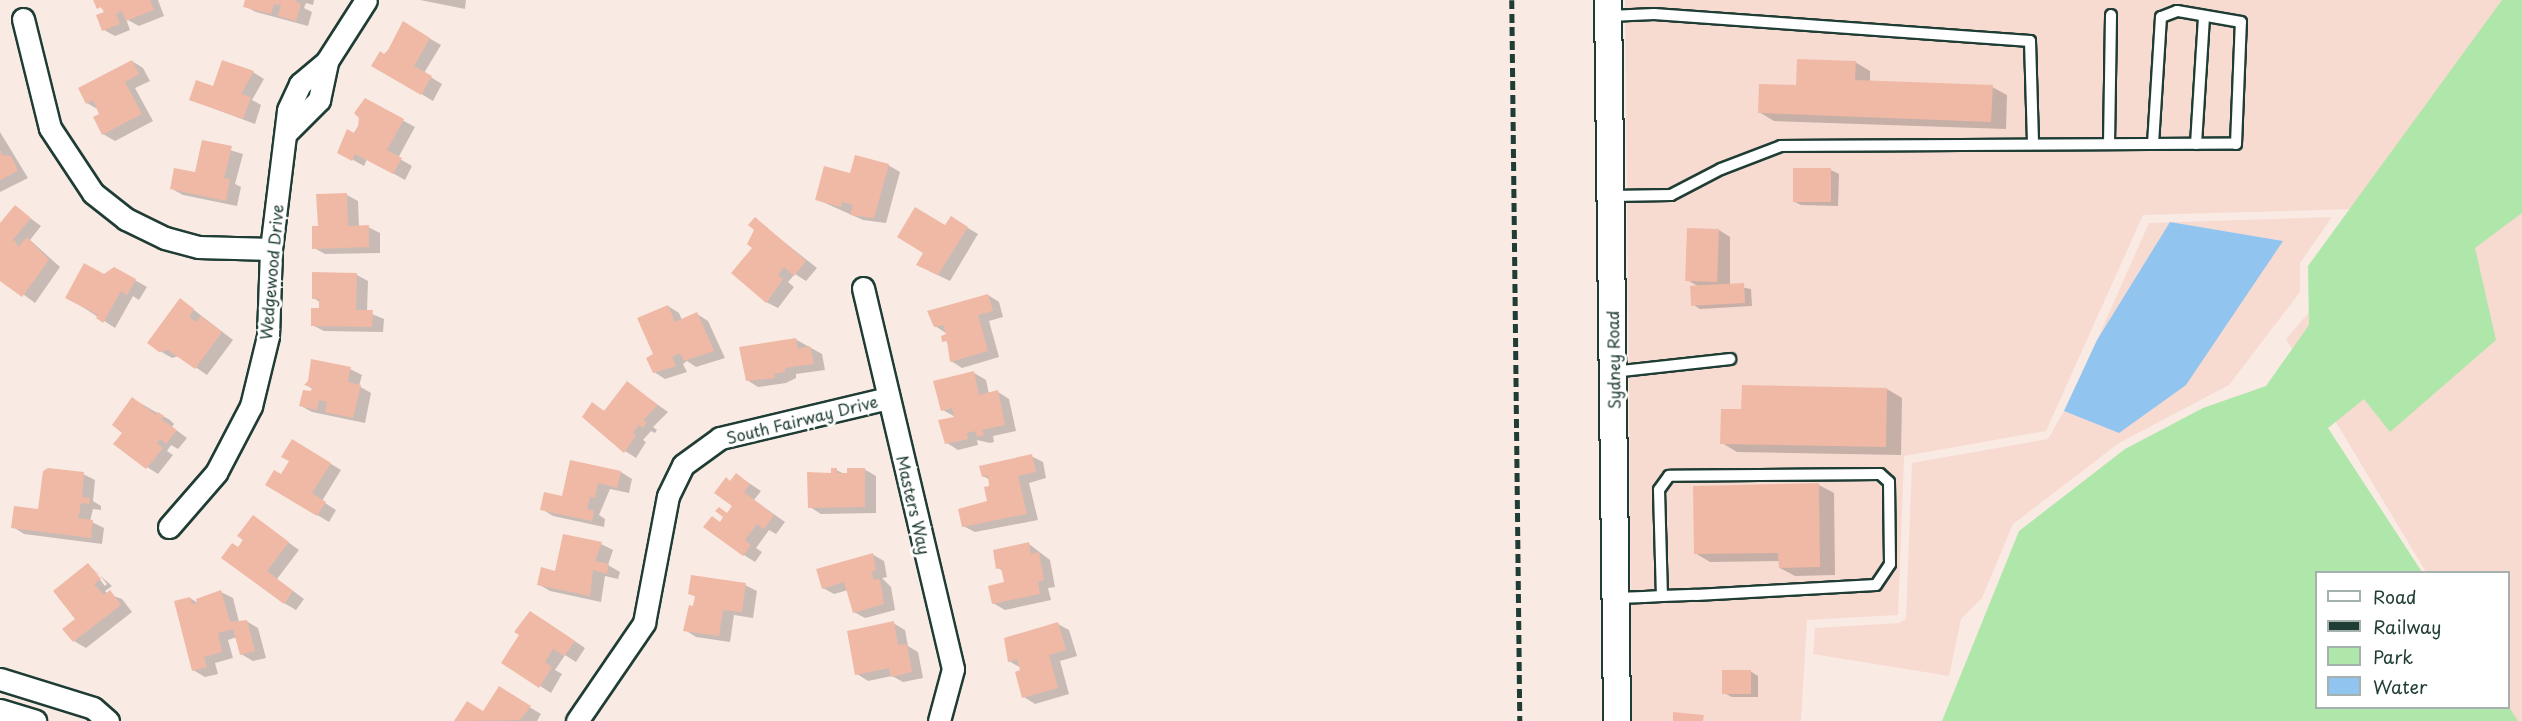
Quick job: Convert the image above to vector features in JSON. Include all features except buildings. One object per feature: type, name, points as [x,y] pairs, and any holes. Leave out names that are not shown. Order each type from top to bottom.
[{"type":"street","name":"Wedgewood Drive","points":[[169,527],[216,473],[251,406],[268,336],[271,249],[286,133],[319,100],[327,61],[353,8],[366,0]]},
{"type":"street","name":"Sydney Road","points":[[1608,8],[1617,721]]},
{"type":"street","points":[[23,19],[50,128],[93,193],[126,219],[165,238],[199,247],[271,249]]},
{"type":"street","name":"Masters Way","points":[[862,288],[953,669],[939,721]]},
{"type":"street","name":"South Fairway Drive","points":[[577,721],[644,623],[668,496],[683,465],[720,438],[888,398]]},
{"type":"street","points":[[0,679],[93,708],[108,721]]},
{"type":"street","points":[[0,710],[35,721]]},
{"type":"lane","points":[[1608,8],[1654,14],[2030,41],[2033,144]]},
{"type":"lane","points":[[1611,196],[1671,195],[1721,169],[1781,146],[2236,144],[2241,22],[2177,11],[2161,17],[2153,144]]},
{"type":"lane","points":[[2109,144],[2111,15]]},
{"type":"lane","points":[[2196,144],[2205,16]]},
{"type":"lane","points":[[1613,372],[1730,359]]},
{"type":"lane","points":[[1616,598],[1662,596],[1876,585],[1890,564],[1889,482],[1880,474],[1669,476],[1659,490],[1662,596]]},
{"type":"shaded area","points":[[1625,0],[2506,0],[2356,209],[2143,215],[2046,431],[1904,456],[1898,615],[1807,620],[1801,721],[1632,721]]},
{"type":"shaded area","points":[[2522,66],[2522,721],[2515,721],[2509,709],[2510,571],[2425,571],[2286,339]]},
{"type":"shaded area","points":[[2332,217],[2300,263],[2300,292],[2229,385],[2119,443],[2013,524],[1982,598],[1961,619],[1949,676],[1813,654],[1815,628],[1899,623],[1906,619],[1912,463],[2048,439],[2064,411],[2119,433],[2282,241],[2172,222]]},
{"type":"shaded area","points":[[2170,222],[2097,340],[2149,223]]},
{"type":"green space","points":[[2502,0],[2522,0],[2522,213],[2475,248],[2496,340],[2390,432],[2364,399],[2328,428],[2421,571],[2315,571],[2315,709],[2510,709],[2518,721],[1942,721],[2019,531],[2125,449],[2203,408],[2266,386],[2309,325],[2308,266]]},
{"type":"water","points":[[2170,222],[2283,241],[2186,385],[2119,433],[2064,411],[2097,340]]},
{"type":"railway","points":[[1512,0],[1520,721]]}]
